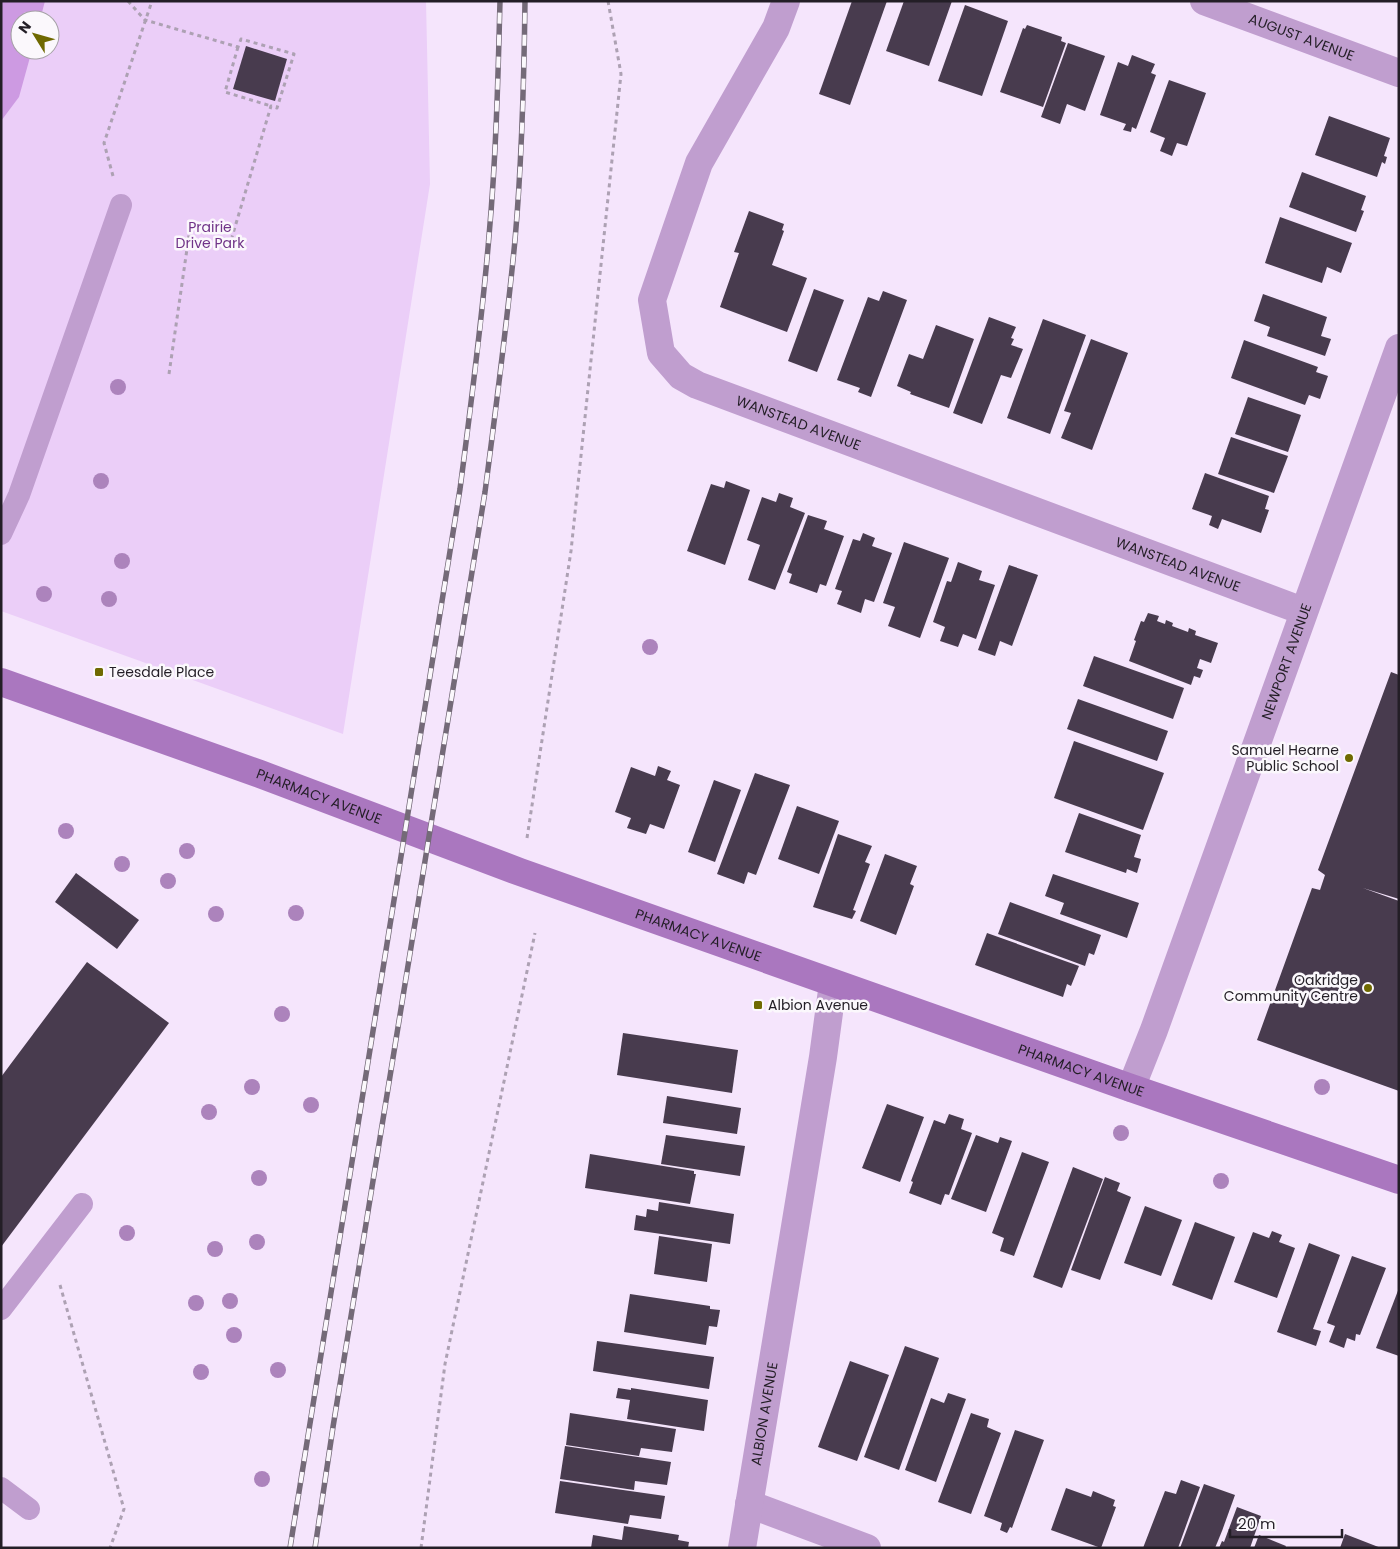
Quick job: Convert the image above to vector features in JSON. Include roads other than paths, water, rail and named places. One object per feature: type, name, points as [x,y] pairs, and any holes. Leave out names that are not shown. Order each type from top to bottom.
[{"type":"street","name":"WANSTEAD AVENUE","points":[[786,1],[776,28],[699,163],[652,300],[661,353],[681,376],[697,385],[1303,611]]},
{"type":"street","name":"AUGUST AVENUE","points":[[1204,1],[1399,73]]},
{"type":"street","name":"NEWPORT AVENUE","points":[[1131,1088],[1160,1012],[1303,611],[1391,396],[1399,348]]},
{"type":"street","name":"PHARMACY AVENUE","points":[[1,682],[260,774],[520,872],[1131,1088],[1399,1180]]},
{"type":"street","name":"ALBION AVENUE","points":[[742,1548],[823,1057],[833,983]]},
{"type":"street","points":[[749,1504],[867,1548]]},
{"type":"lane","points":[[1,534],[19,495],[121,205]]},
{"type":"lane","points":[[1,1309],[82,1204]]},
{"type":"lane","points":[[1,1488],[29,1509]]},
{"type":"railway","points":[[290,1548],[460,489],[486,268],[496,119],[500,1]]},
{"type":"railway","points":[[315,1548],[485,492],[515,240],[522,121],[525,1]]},
{"type":"place","name":"Teesdale Place","points":[[99,672]]},
{"type":"place","name":"Samuel Hearne Public School","points":[[1349,758]]},
{"type":"place","name":"Oakridge Community Centre","points":[[1368,988]]},
{"type":"place","name":"Albion Avenue","points":[[758,1005]]},
{"type":"park label","name":"Prairie Drive Park","points":[[210,236]]}]
